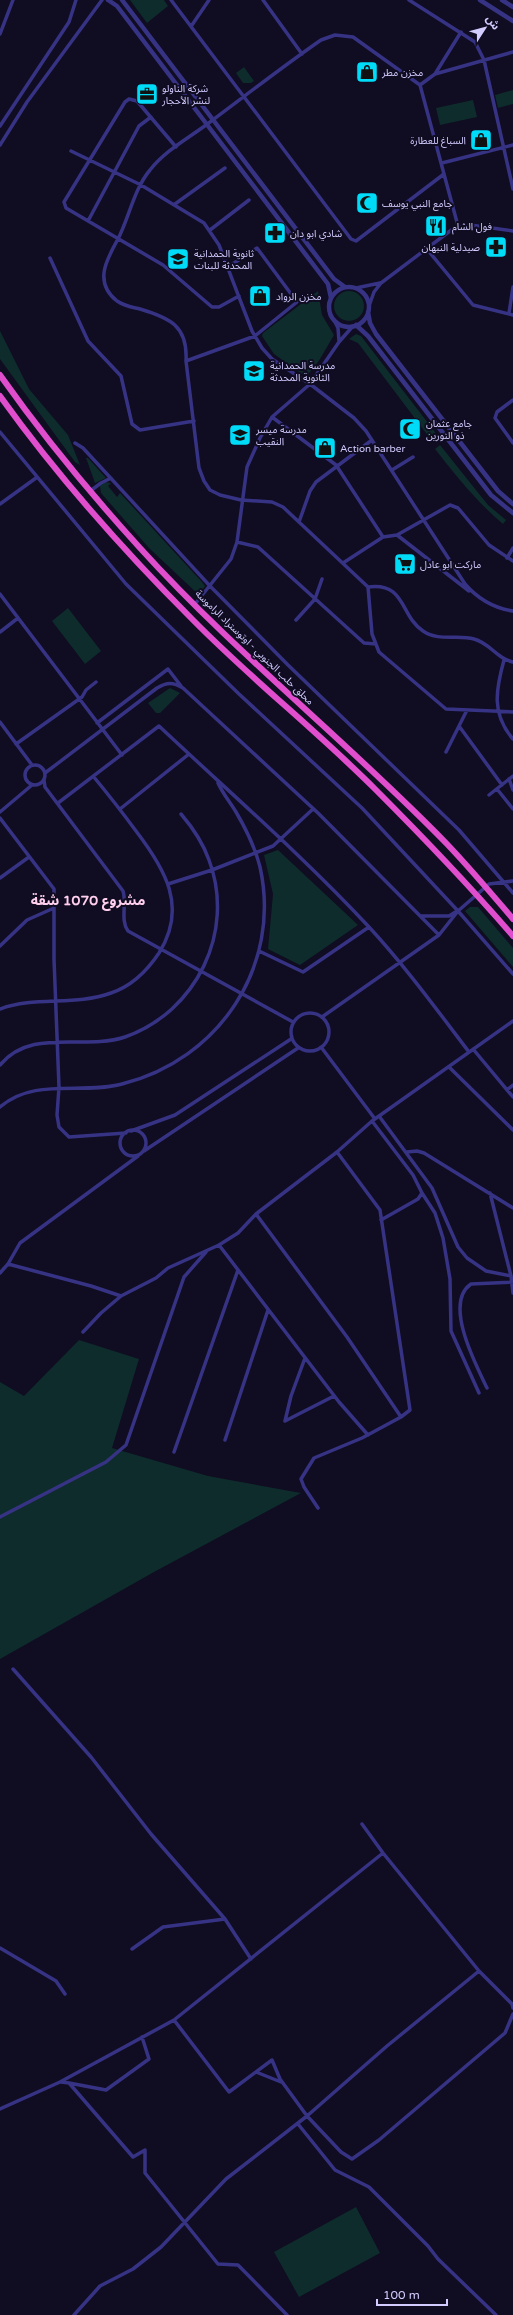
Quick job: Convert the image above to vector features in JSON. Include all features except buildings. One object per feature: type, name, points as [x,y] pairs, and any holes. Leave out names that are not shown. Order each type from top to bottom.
[{"type":"highway","name":"محلق حلب الجنوبي - اوتوستراد الراموسة","points":[[0,375],[43,435],[140,548],[268,675],[383,781],[446,843],[513,919]]},
{"type":"highway","points":[[0,396],[37,447],[130,556],[261,685],[374,788],[477,894],[513,936]]},
{"type":"street","points":[[0,34],[13,0]]},
{"type":"street","points":[[0,126],[70,22],[76,0]]},
{"type":"street","points":[[0,145],[27,102],[102,0]]},
{"type":"street","points":[[108,0],[117,6],[328,284],[331,298],[330,309],[339,333],[339,342]]},
{"type":"street","points":[[122,0],[334,279],[345,287],[356,288],[381,283]]},
{"type":"street","points":[[171,0],[192,25],[243,96],[351,238],[356,241],[444,174]]},
{"type":"street","points":[[192,25],[209,0]]},
{"type":"street","points":[[269,0],[264,2],[302,54]]},
{"type":"street","points":[[409,0],[476,42],[484,60],[505,147],[513,189]]},
{"type":"street","points":[[480,0],[513,21]]},
{"type":"street","points":[[502,0],[513,7]]},
{"type":"street","points":[[420,85],[434,74],[461,32]]},
{"type":"street","points":[[458,226],[420,85],[353,37],[335,35],[321,40],[161,157],[148,171],[119,238],[106,260],[103,271],[109,292],[117,301],[127,306],[170,319],[177,326],[187,348],[186,361],[199,468],[204,481],[210,490],[220,495],[242,500],[277,503],[299,522],[368,587],[372,634],[380,652],[446,709],[513,712]]},
{"type":"street","points":[[434,74],[513,52]]},
{"type":"street","points":[[176,147],[137,101],[129,99],[125,102],[64,202],[66,208],[119,238],[172,272],[212,307],[219,307],[239,296]]},
{"type":"street","points":[[88,221],[139,126],[151,117]]},
{"type":"street","points":[[442,163],[513,145]]},
{"type":"street","points":[[71,151],[142,185],[175,204],[210,230],[228,267],[255,336],[272,359],[310,384],[354,418],[372,440],[465,584],[475,596]]},
{"type":"street","points":[[175,204],[225,168]]},
{"type":"street","points":[[210,230],[249,200]]},
{"type":"street","points":[[195,604],[231,560],[237,542],[248,467],[260,438],[272,418],[310,384],[339,342],[355,326],[364,320],[374,292],[381,283],[426,248],[458,226],[470,225],[513,231]]},
{"type":"street","points":[[186,361],[255,336],[297,302],[257,248],[228,267]]},
{"type":"street","points":[[426,248],[473,305],[511,314],[513,287]]},
{"type":"street","points":[[50,258],[88,340],[121,376],[132,424],[140,430],[194,422]]},
{"type":"street","points":[[331,298],[335,293],[345,287]]},
{"type":"street","points":[[356,288],[365,295],[369,306]]},
{"type":"street","points":[[368,312],[370,323],[376,334],[498,491],[513,504]]},
{"type":"street","points":[[334,320],[343,326],[355,326],[368,336],[491,495],[513,513]]},
{"type":"street","points":[[513,400],[497,412],[495,418],[513,443]]},
{"type":"street","points":[[272,418],[336,465],[383,537]]},
{"type":"street","points":[[0,432],[36,478],[126,584],[222,678],[362,808],[458,911],[513,974]]},
{"type":"street","points":[[299,522],[310,491],[316,482],[336,465],[372,440]]},
{"type":"street","points":[[75,443],[83,448],[210,586],[288,665],[428,798],[459,830],[513,893]]},
{"type":"street","points":[[464,460],[471,456]]},
{"type":"street","points":[[392,470],[413,457]]},
{"type":"street","points":[[0,504],[36,478]]},
{"type":"street","points":[[93,489],[111,478]]},
{"type":"street","points":[[343,563],[383,537],[397,535],[425,521],[450,505],[454,505],[488,545],[513,561]]},
{"type":"street","points":[[397,535],[475,596],[489,604],[513,611]]},
{"type":"street","points":[[237,542],[258,547],[364,643],[376,644]]},
{"type":"street","points":[[507,558],[513,548]]},
{"type":"street","points":[[296,620],[315,599],[322,579]]},
{"type":"street","points":[[368,587],[384,587],[397,595],[415,623],[424,632],[445,638],[478,640],[488,646],[504,660],[513,662]]},
{"type":"street","points":[[0,594],[122,755]]},
{"type":"street","points":[[0,632],[18,618]]},
{"type":"street","points":[[504,660],[496,687],[498,711],[513,739]]},
{"type":"street","points":[[97,723],[168,669],[183,688],[313,809],[439,935]]},
{"type":"street","points":[[16,744],[80,699],[86,690],[96,682]]},
{"type":"street","points":[[45,773],[165,683],[174,683],[183,688]]},
{"type":"street","points":[[446,752],[467,710]]},
{"type":"street","points":[[0,722],[32,765]]},
{"type":"street","points":[[58,803],[159,726],[282,841],[369,927],[399,962],[469,1052]]},
{"type":"street","points":[[458,726],[502,784]]},
{"type":"street","points":[[120,809],[189,754]]},
{"type":"street","points":[[32,785],[26,780],[24,775],[27,768],[32,765],[40,766],[45,773],[45,787],[123,891],[125,901],[124,926],[133,935],[242,996],[293,1022]]},
{"type":"street","points":[[0,1009],[15,1004],[101,996],[121,989],[146,971],[161,950],[167,935],[171,915],[168,884],[155,856],[93,776]]},
{"type":"street","points":[[489,795],[513,776]]},
{"type":"street","points":[[509,779],[513,790]]},
{"type":"street","points":[[0,812],[32,785],[40,784],[44,780]]},
{"type":"street","points":[[0,1107],[10,1098],[30,1090],[59,1087],[101,1088],[122,1084],[160,1070],[195,1049],[209,1037],[242,996],[254,968],[259,951],[264,908],[263,887],[255,852],[245,828],[218,782]]},
{"type":"street","points":[[497,789],[513,810]]},
{"type":"street","points":[[168,884],[212,870],[255,852],[274,846],[282,841],[313,809]]},
{"type":"street","points":[[0,1065],[8,1056],[20,1048],[35,1044],[57,1042],[94,1043],[124,1037],[138,1031],[165,1015],[177,1005],[201,972],[210,953],[217,922],[217,891],[212,870],[203,846],[181,814]]},
{"type":"street","points":[[0,818],[54,889],[54,959],[57,1001],[59,1087],[57,1115],[60,1127],[64,1134],[69,1136],[126,1133]]},
{"type":"street","points":[[0,878],[29,857]]},
{"type":"street","points":[[322,1017],[439,935],[458,911],[489,884],[503,881],[513,881]]},
{"type":"street","points":[[0,946],[28,920],[54,908]]},
{"type":"street","points":[[421,916],[449,916],[458,911]]},
{"type":"street","points":[[259,951],[303,972],[369,927]]},
{"type":"street","points":[[304,1014],[315,1014],[322,1017],[328,1025],[329,1033],[326,1044],[313,1052],[298,1048],[291,1039],[290,1029],[293,1022],[304,1014]]},
{"type":"street","points":[[83,1332],[101,1313],[121,1296],[156,1278],[168,1268],[219,1245],[238,1233],[256,1214],[337,1152],[373,1120],[513,1021]]},
{"type":"street","points":[[138,1156],[129,1156],[121,1148],[121,1139],[126,1133],[175,1115],[291,1039]]},
{"type":"street","points":[[321,1047],[412,1175],[422,1194],[435,1213],[442,1233],[450,1279],[451,1330],[479,1393]]},
{"type":"street","points":[[0,1273],[8,1264],[20,1243],[144,1151],[298,1048]]},
{"type":"street","points":[[473,1049],[513,1097]]},
{"type":"street","points":[[449,1067],[513,1130]]},
{"type":"street","points":[[507,1090],[513,1085]]},
{"type":"street","points":[[379,1116],[408,1152],[432,1188],[458,1247],[467,1258],[486,1271],[511,1276]]},
{"type":"street","points":[[131,1130],[143,1135],[146,1143],[144,1151]]},
{"type":"street","points":[[408,1152],[417,1151],[424,1153],[513,1208]]},
{"type":"street","points":[[318,1508],[302,1484],[301,1479],[305,1470],[314,1458],[368,1435],[402,1417],[410,1410],[380,1210],[337,1152]]},
{"type":"street","points":[[490,1193],[513,1283],[513,1293]]},
{"type":"street","points":[[381,1220],[418,1199],[422,1194]]},
{"type":"street","points":[[256,1214],[347,1338],[402,1417]]},
{"type":"street","points":[[219,1245],[334,1396],[368,1435]]},
{"type":"street","points":[[0,1517],[106,1462],[126,1445],[184,1277],[206,1251]]},
{"type":"street","points":[[8,1264],[91,1286],[121,1296]]},
{"type":"street","points":[[174,1452],[238,1270]]},
{"type":"street","points":[[487,1388],[465,1338],[460,1302],[466,1286],[471,1284],[513,1283]]},
{"type":"street","points":[[224,1440],[268,1310]]},
{"type":"street","points":[[305,1358],[291,1396],[285,1421],[334,1396]]},
{"type":"street","points":[[13,1669],[91,1757],[150,1834],[225,1919],[251,1959]]},
{"type":"street","points":[[362,1824],[383,1853],[479,1971],[513,2005]]},
{"type":"street","points":[[0,2109],[60,2082],[174,2020],[383,1853]]},
{"type":"street","points":[[132,1949],[163,1927],[225,1919]]},
{"type":"street","points":[[0,1948],[56,1981],[65,1994]]},
{"type":"street","points":[[74,2315],[100,2286],[133,2270],[161,2247],[185,2224],[226,2179],[298,2124],[387,2046],[479,1971]]},
{"type":"street","points":[[174,2020],[229,2092],[272,2060],[282,2082],[307,2116],[341,2152],[352,2160],[379,2140],[505,2033],[513,2014]]},
{"type":"street","points":[[60,2082],[106,2090],[149,2059],[142,2037]]},
{"type":"street","points":[[256,2072],[282,2082]]},
{"type":"street","points":[[69,2083],[127,2152],[133,2157],[145,2150],[146,2173],[218,2264],[238,2265],[287,2315]]},
{"type":"street","points":[[298,2124],[335,2170],[369,2187],[428,2246],[438,2259],[496,2315]]},
{"type":"green space","points":[[130,0],[164,0],[168,6],[147,23]]},
{"type":"green space","points":[[244,67],[254,81],[251,83],[243,83],[236,73]]},
{"type":"green space","points":[[513,90],[513,104],[498,108],[495,95]]},
{"type":"green space","points":[[473,100],[477,117],[440,125],[436,108]]},
{"type":"green space","points":[[318,291],[322,315],[334,335],[320,359],[307,376],[305,376],[274,354],[262,336],[263,333]]},
{"type":"green space","points":[[349,291],[355,292],[363,300],[363,312],[355,320],[349,321],[343,320],[335,312],[334,306],[335,300],[343,292]]},
{"type":"green space","points":[[0,331],[29,389],[68,435],[80,465],[75,462],[0,359]]},
{"type":"green space","points":[[356,334],[361,336],[438,436],[432,441],[358,343],[349,339]]},
{"type":"green space","points":[[440,445],[488,505],[506,520],[503,524],[476,498],[435,449]]},
{"type":"green space","points":[[86,458],[88,458],[106,478],[95,483]]},
{"type":"green space","points":[[104,482],[111,483],[108,486],[117,497],[120,493],[202,582],[205,586],[199,595],[149,548],[101,493],[100,486]]},
{"type":"green space","points":[[68,608],[101,651],[85,664],[52,621]]},
{"type":"green space","points":[[170,688],[180,693],[160,713],[156,713],[148,703]]},
{"type":"green space","points":[[278,850],[358,925],[300,965],[268,949],[273,894],[264,855]]},
{"type":"green space","points":[[470,907],[478,907],[513,948],[513,967],[465,911]]},
{"type":"green space","points":[[79,1340],[139,1359],[112,1448],[208,1476],[301,1493],[154,1572],[0,1659],[0,1382],[24,1396]]},
{"type":"green space","points":[[356,2207],[380,2253],[299,2297],[274,2252]]},
{"type":"place","name":"مخزن مطر","points":[[367,72]]},
{"type":"place","name":"شركة الناولو لنشر الأحجار","points":[[147,94]]},
{"type":"place","name":"السباغ للعطارة","points":[[481,140]]},
{"type":"place","name":"جامع النبي يوسف","points":[[367,203]]},
{"type":"place","name":"فول الشام","points":[[436,226]]},
{"type":"place","name":"شادي ابو دان","points":[[275,233]]},
{"type":"place","name":"صيدلية النبهان","points":[[496,247]]},
{"type":"place","name":"ثانوية الحمدانية المحدثة للبنات","points":[[178,259]]},
{"type":"place","name":"مخزن الرواد","points":[[260,296]]},
{"type":"place","name":"مدرسة الحمدانية الثانوية المحدثة","points":[[254,371]]},
{"type":"place","name":"جامع عثمان ذو النورين","points":[[410,429]]},
{"type":"place","name":"مدرسة ميسر النقيب","points":[[240,435]]},
{"type":"place","name":"Action barber","points":[[325,448]]},
{"type":"place","name":"ماركت ابو عادل","points":[[405,564]]},
{"type":"district","name":"مشروع 1070 شقة","points":[[88,900]]}]
